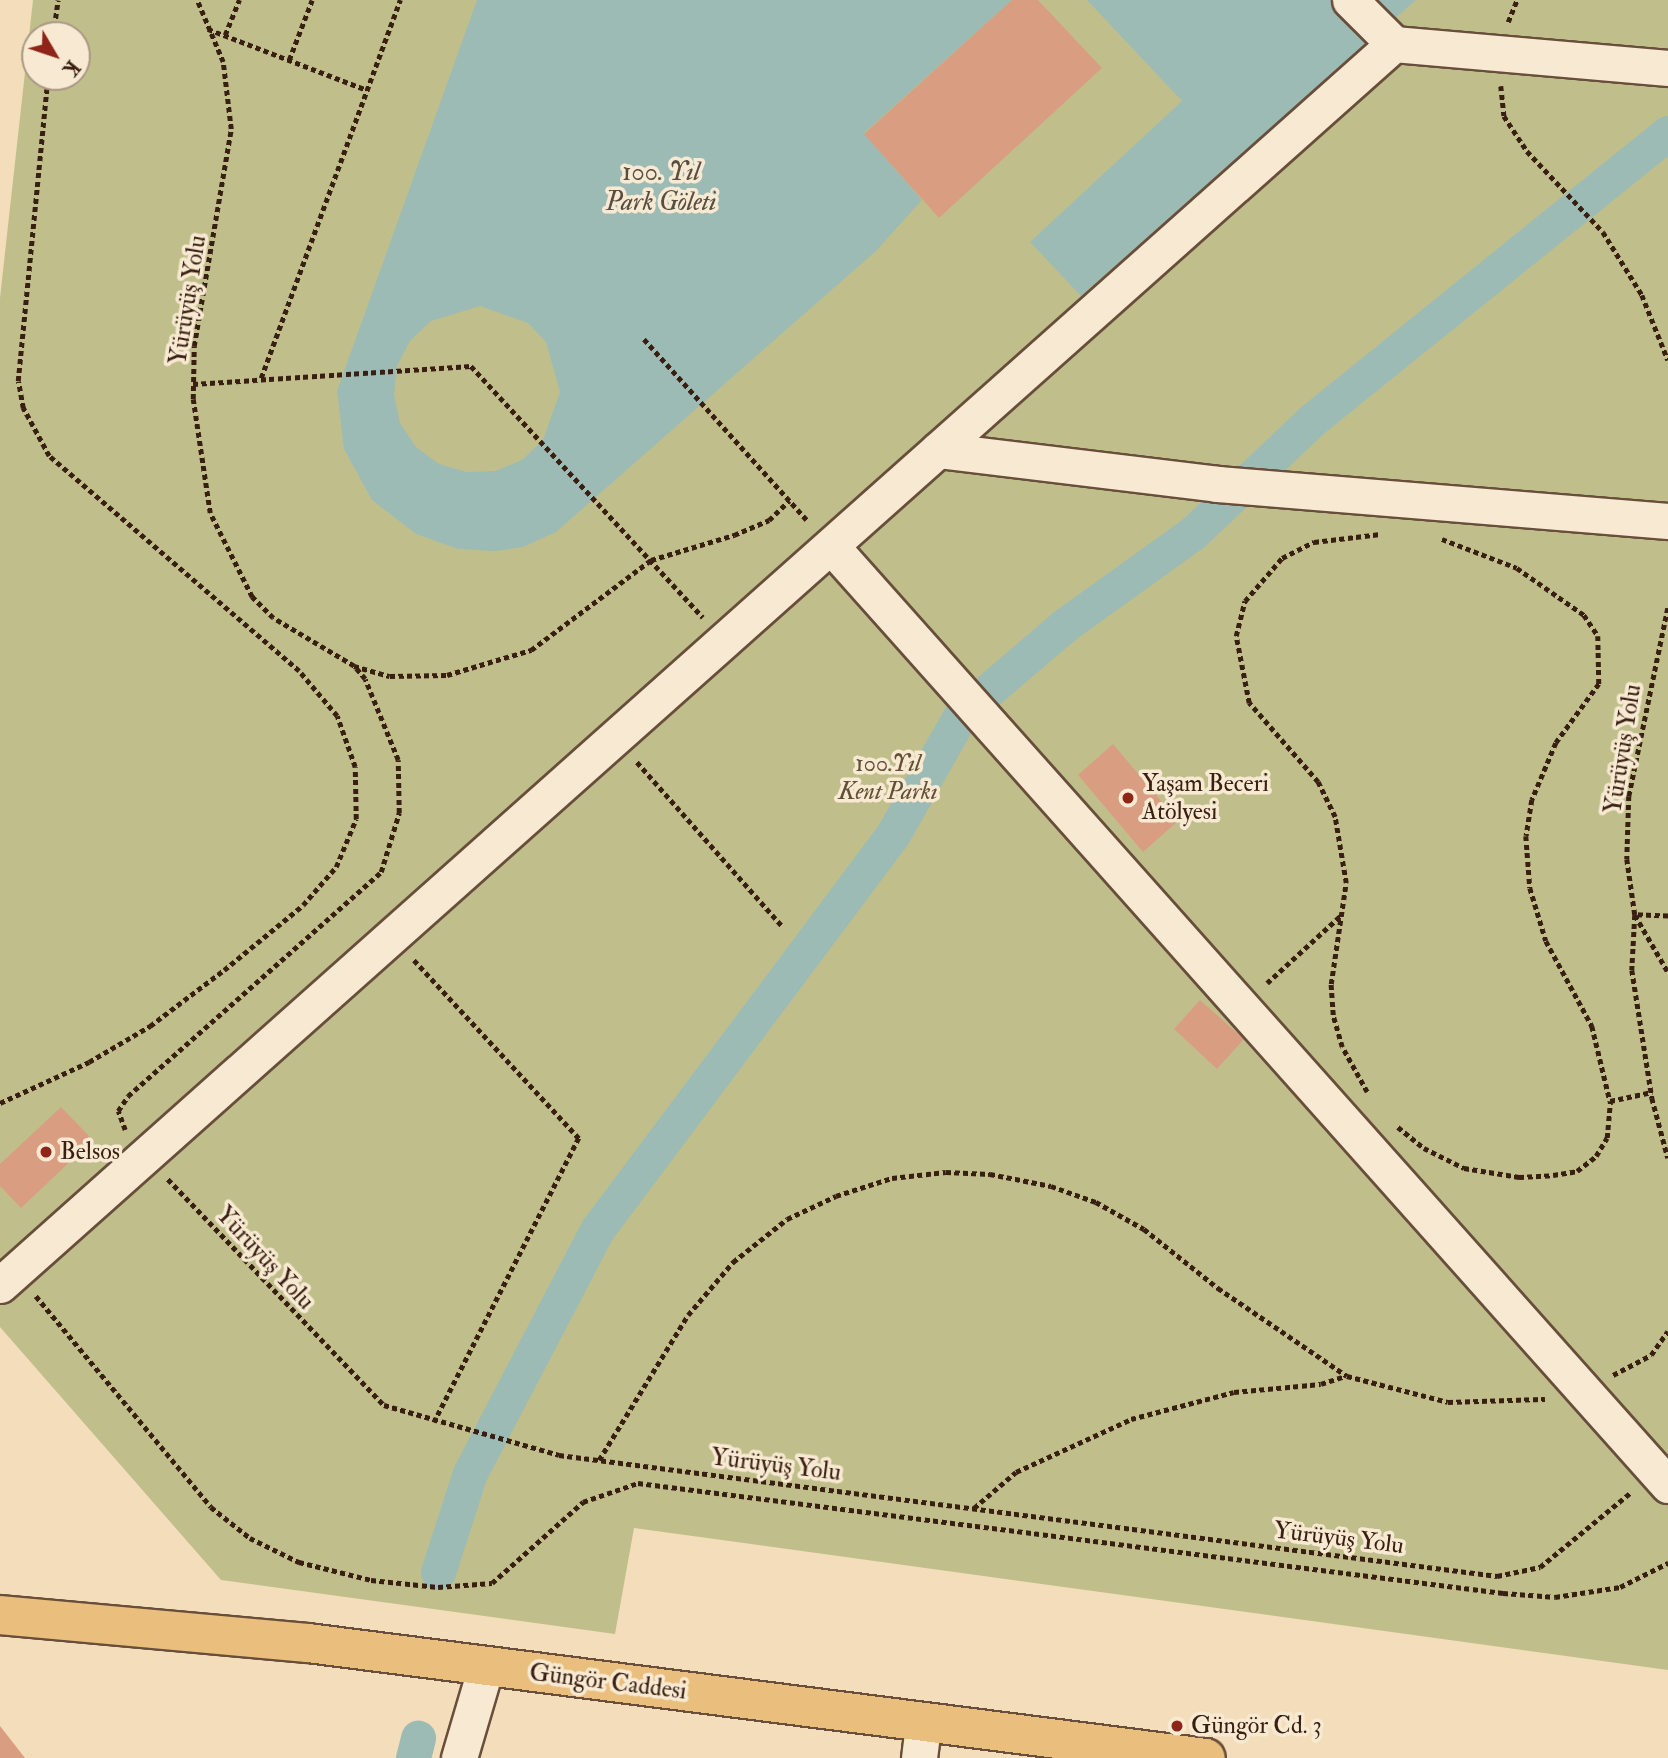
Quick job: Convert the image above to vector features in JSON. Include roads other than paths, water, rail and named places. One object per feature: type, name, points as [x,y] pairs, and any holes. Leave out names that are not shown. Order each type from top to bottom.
[{"type":"main road","name":"Güngör Caddesi","points":[[3,1616],[308,1643],[486,1666],[921,1741],[1206,1758]]},
{"type":"street","points":[[1350,0],[1394,44],[1668,68]]},
{"type":"street","points":[[8,1278],[1394,44]]},
{"type":"street","points":[[938,450],[1217,484],[1668,521]]},
{"type":"street","points":[[831,546],[985,723],[1661,1478]]},
{"type":"street","points":[[459,1758],[486,1666]]},
{"type":"water","name":"100. Yıl Park Göleti","points":[[477,0],[1012,0],[864,133],[922,200],[876,251],[556,532],[523,547],[496,551],[458,549],[416,534],[372,500],[344,449],[337,391]],"holes":[[[480,306],[528,323],[546,342],[560,392],[543,440],[522,460],[495,471],[467,472],[439,464],[416,447],[400,423],[394,395],[397,366],[410,341],[431,321]]]},
{"type":"water","points":[[1087,0],[1416,0],[1081,296],[1030,242],[1182,101]]},
{"type":"waterway","points":[[438,1572],[470,1473],[597,1230],[892,836],[962,713],[1065,625],[1193,533],[1312,420],[1668,133]]},
{"type":"waterway","points":[[413,1758],[418,1738]]},
{"type":"place","name":"Yaşam Beceri Atölyesi","points":[[1128,798]]},
{"type":"place","name":"Belsos","points":[[46,1152]]},
{"type":"place","name":"Güngör Cd. 3","points":[[1177,1726]]},
{"type":"park label","name":"100.Yıl Kent Parkı","points":[[888,778]]}]
